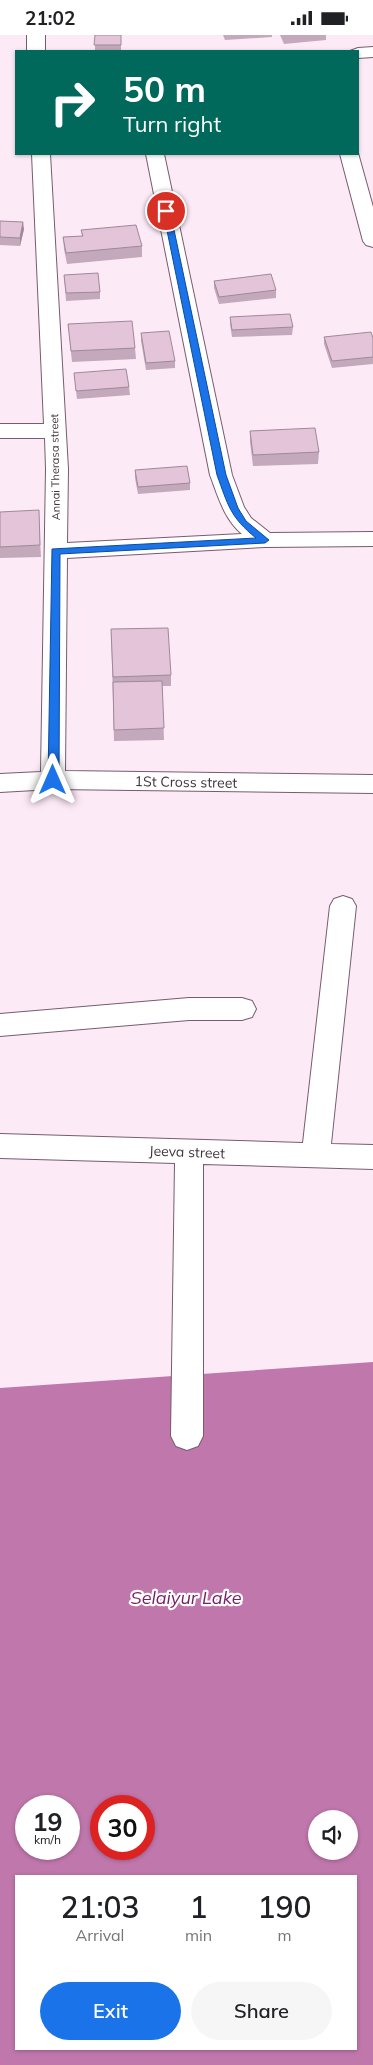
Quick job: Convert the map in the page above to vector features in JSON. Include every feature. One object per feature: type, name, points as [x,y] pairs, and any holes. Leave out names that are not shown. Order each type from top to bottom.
[{"type":"street","points":[[36,35],[36,50]]},
{"type":"street","points":[[359,53],[373,52]]},
{"type":"street","name":"Annai Therasa street","points":[[41,155],[57,469],[53,780]]},
{"type":"street","points":[[155,155],[221,475],[234,508],[243,523],[265,540]]},
{"type":"street","points":[[349,155],[373,241]]},
{"type":"street","points":[[0,431],[55,431]]},
{"type":"street","points":[[56,551],[265,540],[373,539]]},
{"type":"street","name":"1St Cross street","points":[[0,783],[53,780],[373,784]]},
{"type":"street","points":[[316,1155],[343,906]]},
{"type":"street","points":[[0,1025],[189,1009],[242,1009]]},
{"type":"street","name":"Jeeva street","points":[[0,1146],[373,1157]]},
{"type":"street","points":[[187,1436],[189,1152]]},
{"type":"water","name":"Selaiyur Lake","points":[[373,1362],[373,2065],[0,2065],[0,1388]]},
{"type":"building","points":[[95,35],[121,35],[121,45],[94,45]]},
{"type":"building","points":[[0,221],[23,222],[20,238],[0,237]]},
{"type":"building","points":[[136,225],[142,246],[66,253],[63,237],[83,236],[81,230]]},
{"type":"building","points":[[98,273],[100,292],[66,293],[64,275]]},
{"type":"building","points":[[271,274],[276,290],[219,297],[214,281]]},
{"type":"building","points":[[290,314],[293,327],[232,330],[230,317]]},
{"type":"building","points":[[132,321],[135,348],[71,351],[68,324]]},
{"type":"building","points":[[169,331],[175,361],[146,363],[141,333]]},
{"type":"building","points":[[371,332],[373,338],[373,357],[332,361],[324,337]]},
{"type":"building","points":[[126,369],[129,387],[76,391],[74,373]]},
{"type":"building","points":[[315,428],[319,452],[253,455],[250,431]]},
{"type":"building","points":[[187,466],[190,483],[138,487],[135,470]]},
{"type":"building","points":[[39,510],[40,545],[0,547],[0,512]]},
{"type":"building","points":[[168,628],[171,675],[113,677],[111,629]]},
{"type":"building","points":[[162,681],[164,728],[114,730],[113,682]]},
{"type":"route","points":[[53,780],[56,551],[265,540],[243,523],[234,508],[221,475],[166,211]]}]
